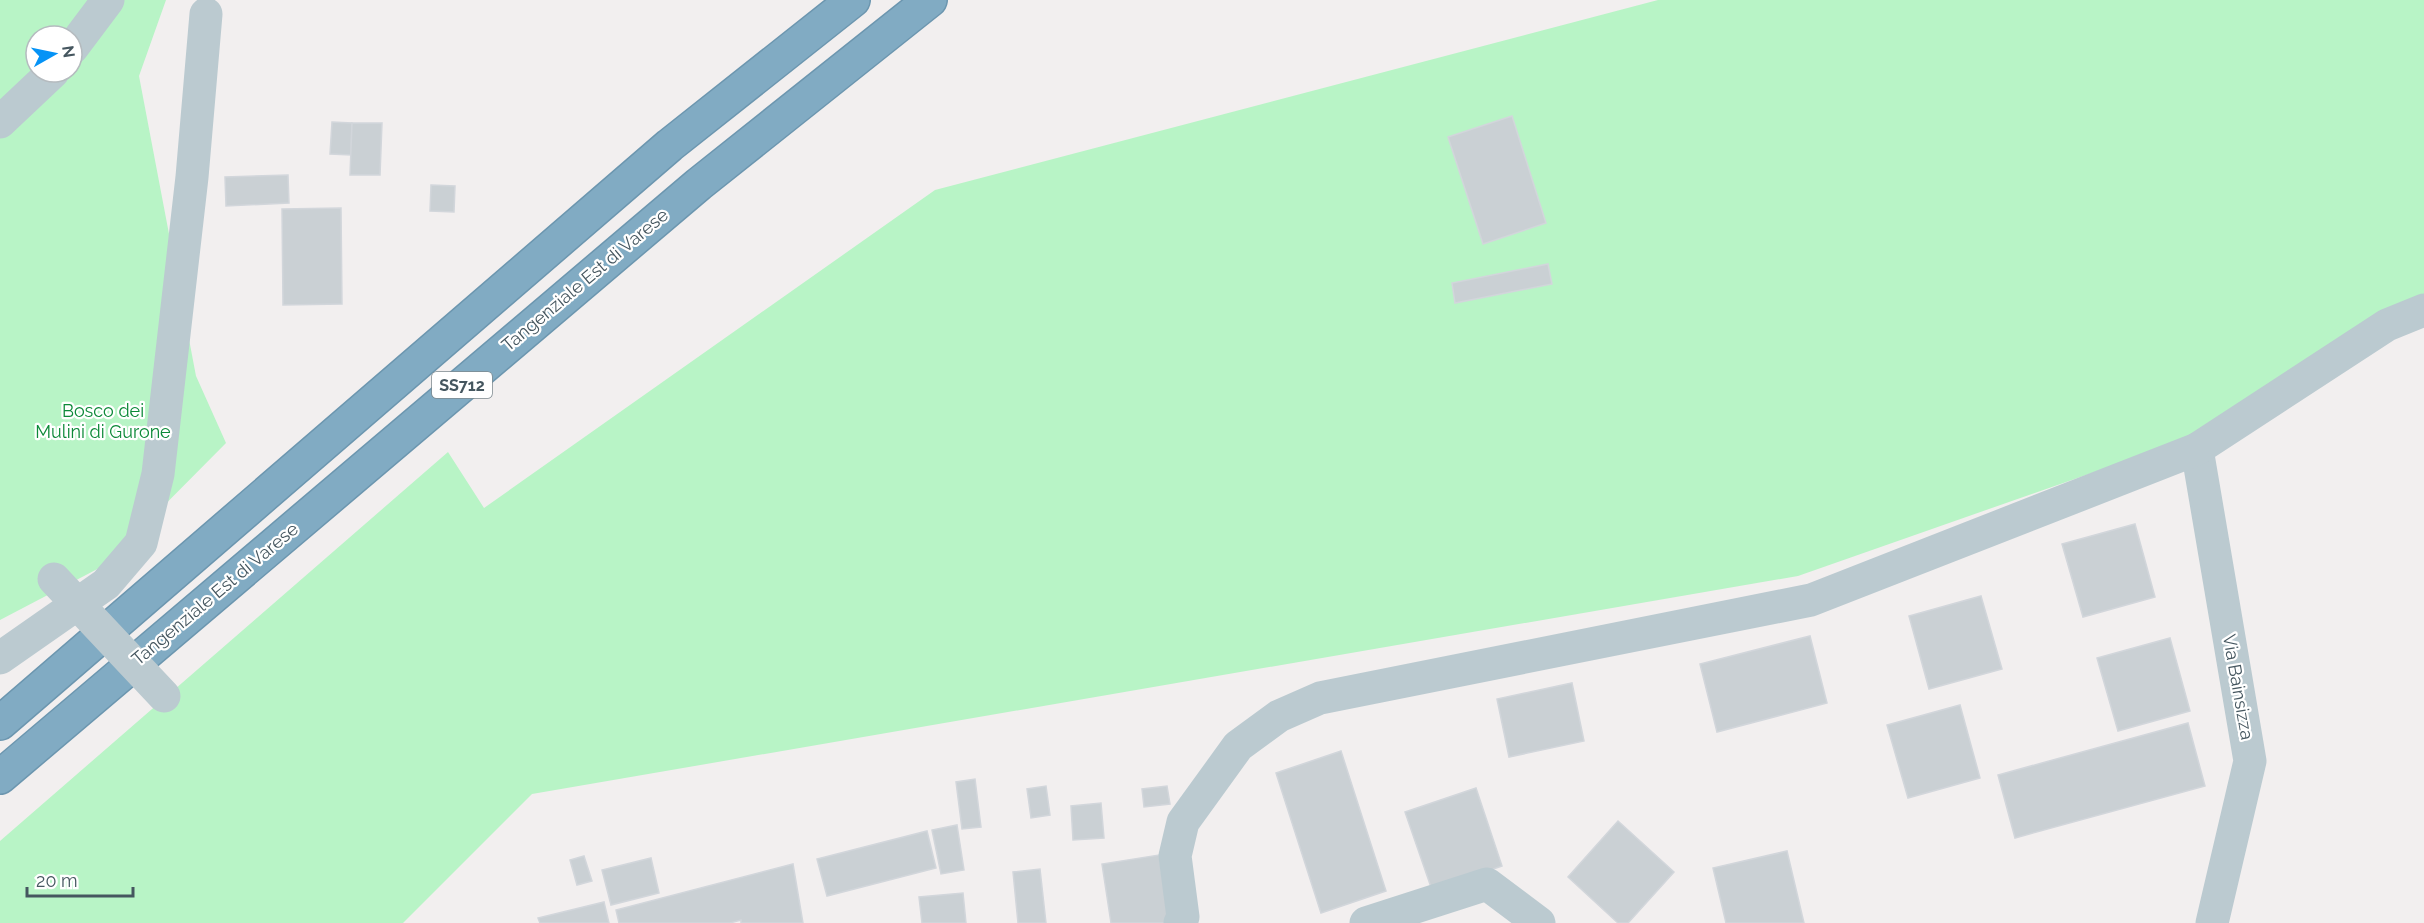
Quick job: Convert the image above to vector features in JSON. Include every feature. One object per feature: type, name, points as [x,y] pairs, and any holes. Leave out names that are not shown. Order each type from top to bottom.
[{"type":"highway","name":"SS712","points":[[0,723],[670,145],[853,0]]},
{"type":"highway","name":"Tangenziale Est di Varese","points":[[0,777],[699,183],[930,0]]},
{"type":"street","points":[[84,32],[108,0]]},
{"type":"street","points":[[0,658],[106,584],[141,543],[158,474],[192,177],[206,14]]},
{"type":"street","points":[[0,122],[40,84]]},
{"type":"street","points":[[1180,923],[1183,917],[1175,856],[1183,822],[1238,746],[1280,716],[1320,698],[1811,600],[2197,449],[2387,325],[2424,310]]},
{"type":"street","name":"Via Bainsizza","points":[[2197,449],[2250,761],[2212,923]]},
{"type":"street","points":[[54,579],[164,696]]},
{"type":"street","points":[[1366,923],[1487,884],[1539,923]]},
{"type":"green space","name":"Bosco dei Mulini di Gurone","points":[[0,0],[166,0],[139,76],[196,376],[226,443],[105,565],[0,620]]},
{"type":"green space","points":[[1658,0],[2424,0],[2424,298],[2180,442],[1798,576],[532,794],[403,923],[0,923],[0,841],[448,452],[484,508],[935,190]]},
{"type":"building","points":[[1512,116],[1546,223],[1483,244],[1448,137]]},
{"type":"building","points":[[332,122],[352,123],[351,155],[330,154]]},
{"type":"building","points":[[352,123],[382,123],[380,175],[350,175]]},
{"type":"building","points":[[288,175],[289,203],[226,206],[225,177]]},
{"type":"building","points":[[431,185],[455,186],[454,212],[430,211]]},
{"type":"building","points":[[341,208],[342,304],[283,305],[282,209]]},
{"type":"building","points":[[1548,264],[1552,284],[1455,303],[1452,283]]},
{"type":"building","points":[[2135,524],[2155,597],[2083,617],[2062,544]]},
{"type":"building","points":[[1981,596],[2002,669],[1929,689],[1909,616]]},
{"type":"building","points":[[1810,636],[1827,703],[1717,732],[1700,664]]},
{"type":"building","points":[[2170,638],[2190,711],[2118,731],[2097,658]]},
{"type":"building","points":[[1572,683],[1584,741],[1509,757],[1497,699]]},
{"type":"building","points":[[1960,705],[1980,778],[1908,798],[1887,725]]},
{"type":"building","points":[[2188,723],[2205,786],[2015,838],[1998,775]]},
{"type":"building","points":[[1341,751],[1386,891],[1321,913],[1276,773]]},
{"type":"building","points":[[975,779],[981,827],[962,829],[956,782]]},
{"type":"building","points":[[1046,786],[1050,815],[1031,818],[1027,789]]},
{"type":"building","points":[[1167,786],[1170,804],[1144,807],[1142,789]]},
{"type":"building","points":[[1476,788],[1502,866],[1432,890],[1405,812]]},
{"type":"building","points":[[1101,803],[1104,838],[1073,840],[1071,806]]},
{"type":"building","points":[[1618,821],[1674,872],[1628,923],[1618,923],[1568,877]]},
{"type":"building","points":[[957,825],[964,870],[941,874],[932,830]]},
{"type":"building","points":[[927,831],[936,868],[827,896],[817,859]]},
{"type":"building","points":[[1787,851],[1804,923],[1726,923],[1713,868]]},
{"type":"building","points":[[1159,855],[1169,923],[1111,923],[1102,864]]},
{"type":"building","points":[[584,856],[592,881],[577,885],[570,860]]},
{"type":"building","points":[[651,858],[659,893],[611,905],[602,870]]},
{"type":"building","points":[[793,864],[803,923],[741,923],[741,920],[730,923],[619,923],[616,910]]},
{"type":"building","points":[[1040,869],[1046,923],[1018,923],[1013,872]]},
{"type":"building","points":[[963,893],[966,923],[922,923],[919,897]]},
{"type":"building","points":[[604,902],[609,923],[540,923],[538,918]]}]
